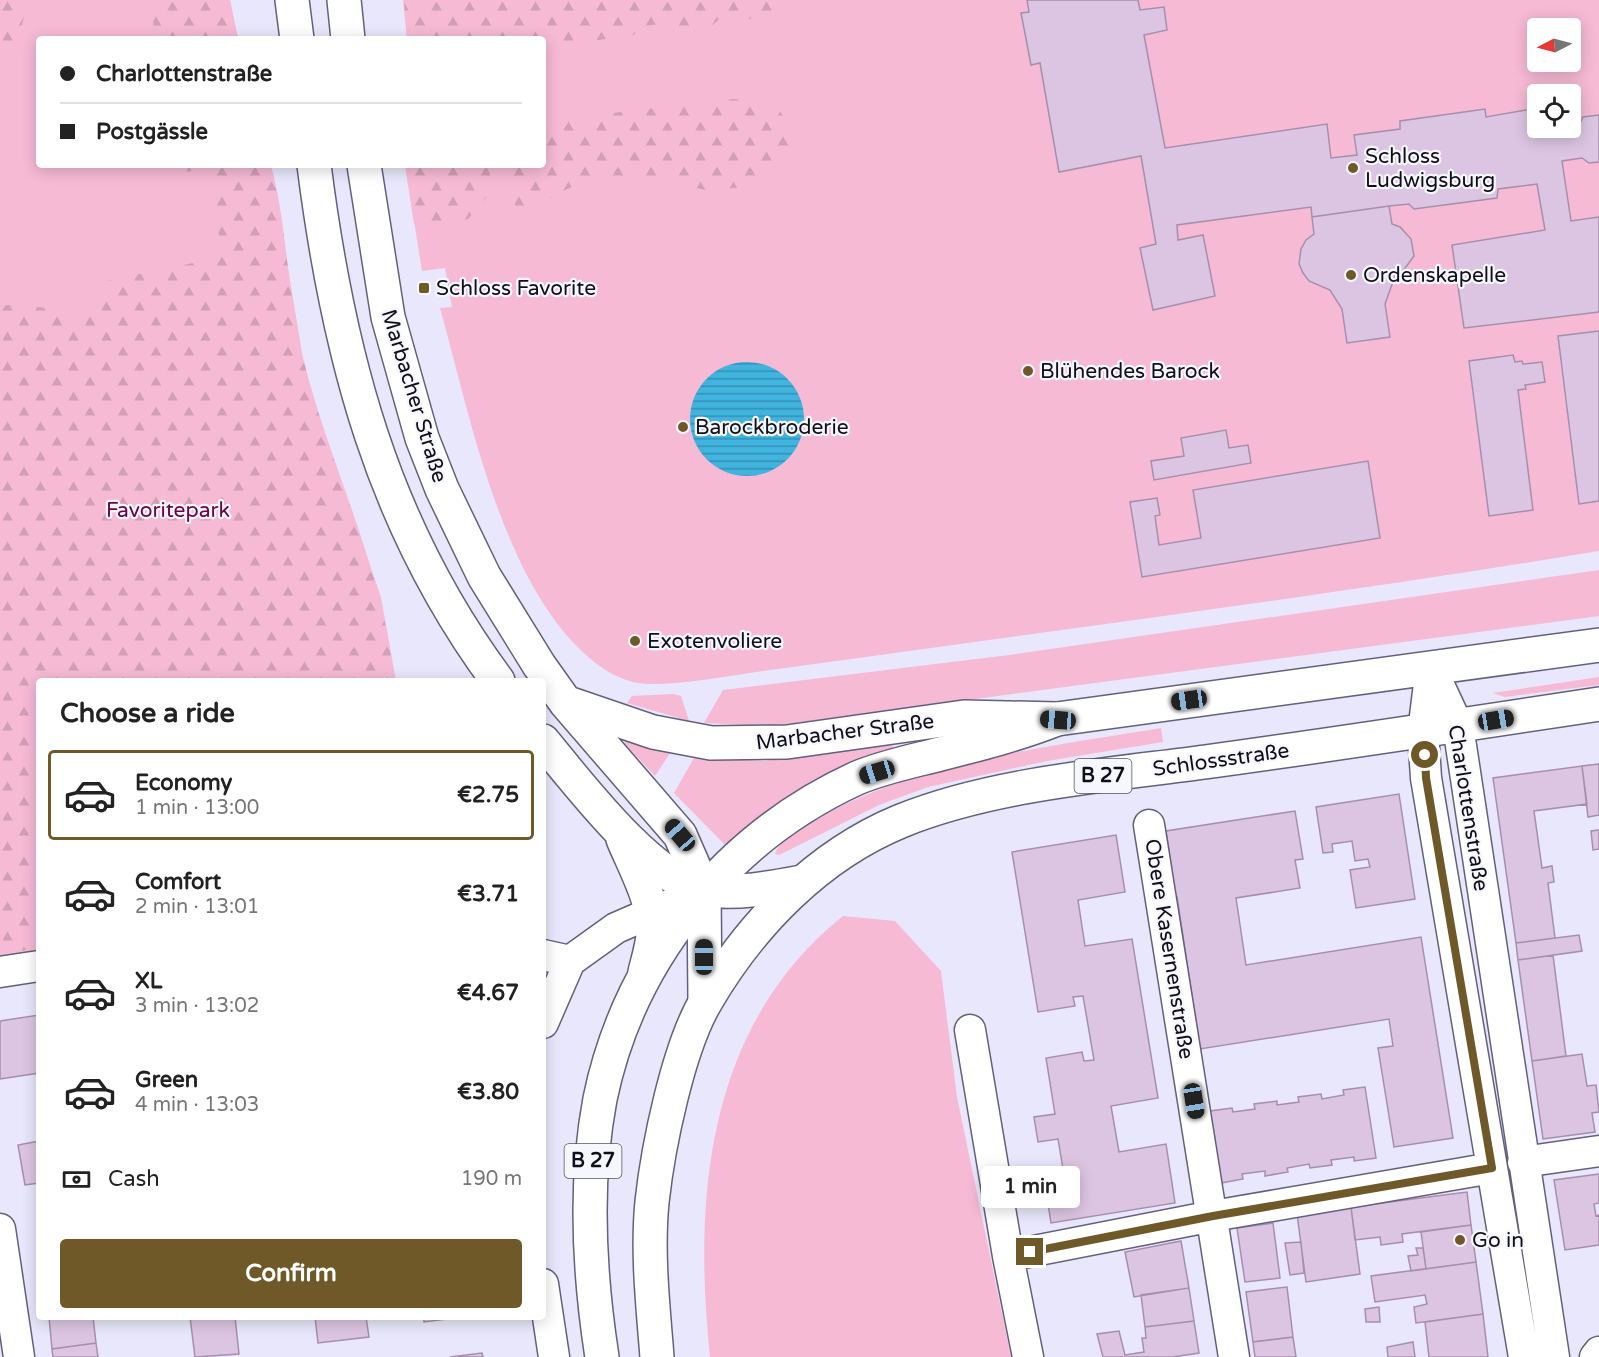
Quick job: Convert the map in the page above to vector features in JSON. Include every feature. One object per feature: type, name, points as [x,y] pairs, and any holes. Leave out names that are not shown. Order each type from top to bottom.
[{"type":"main road","points":[[292,0],[297,36]]},
{"type":"main road","points":[[344,0],[348,36]]},
{"type":"main road","points":[[314,168],[338,312],[369,434],[401,516],[423,560],[460,624],[496,678]]},
{"type":"main road","name":"Marbacher Straße","points":[[364,168],[388,317],[422,438],[456,521],[511,624],[566,703],[680,835],[704,890]]},
{"type":"main road","name":"B 27","points":[[602,1357],[591,1234],[592,1163],[600,1099],[619,1032],[645,972],[677,923],[704,890],[742,853],[778,824],[814,799],[860,777],[1014,736],[1058,720],[1599,645]]},
{"type":"main road","name":"Marbacher Straße","points":[[566,703],[653,732],[711,743],[787,742],[964,717],[1058,720]]},
{"type":"main road","name":"Schlossstraße","points":[[705,1002],[748,940],[802,882],[867,836],[903,820],[954,805],[1066,781],[1424,732],[1599,704]]},
{"type":"main road","points":[[546,744],[618,828],[667,873],[704,890],[751,892],[802,882]]},
{"type":"main road","points":[[618,828],[645,891],[651,913],[653,934],[645,972]]},
{"type":"main road","points":[[704,890],[705,1002]]},
{"type":"main road","name":"B 27","points":[[657,1357],[651,1279],[652,1204],[662,1137],[693,1028],[705,1002]]},
{"type":"street","name":"Charlottenstraße","points":[[1431,668],[1458,726],[1554,1357]]},
{"type":"street","name":"Charlottenstraße","points":[[1431,668],[1424,732],[1426,778],[1524,1357]]},
{"type":"street","name":"Obere Kasernenstraße","points":[[1149,825],[1234,1357]]},
{"type":"street","points":[[546,1008],[556,958],[616,928],[704,890]]},
{"type":"street","points":[[0,972],[36,966]]},
{"type":"street","points":[[970,1030],[1008,1256],[1028,1357]]},
{"type":"street","points":[[1523,1162],[1599,1151]]},
{"type":"street","points":[[1008,1256],[1213,1216],[1492,1168]]},
{"type":"street","points":[[0,1228],[19,1357]]},
{"type":"street","points":[[546,1304],[554,1357]]},
{"type":"street","points":[[1595,1357],[1599,1352]]},
{"type":"green space","name":"Favoritepark","points":[[0,0],[230,0],[237,36],[36,36],[36,168],[271,168],[303,359],[320,422],[381,597],[395,678],[36,678],[36,954],[0,960]]},
{"type":"green space","points":[[0,0],[28,0],[16,49],[0,66]]},
{"type":"green space","points":[[151,0],[230,0],[237,36],[155,36]]},
{"type":"green space","name":"Blühendes Barock","points":[[403,0],[1599,0],[1599,551],[1280,600],[679,683],[632,682],[604,669],[570,639],[541,600],[517,554],[479,453],[440,308],[452,307],[445,268],[422,271],[405,168],[546,168],[546,36],[407,36]]},
{"type":"green space","points":[[414,0],[777,0],[768,20],[722,17],[710,27],[689,32],[676,26],[660,24],[638,27],[634,35],[546,48],[546,36],[407,36],[404,2]]},
{"type":"green space","points":[[733,99],[760,101],[777,108],[783,115],[794,151],[751,187],[706,190],[648,178],[580,182],[530,210],[516,207],[511,196],[507,168],[546,168],[546,121]]},
{"type":"green space","name":"Favoritepark","points":[[174,168],[272,168],[281,214],[298,338],[315,402],[380,599],[394,678],[36,678],[36,948],[0,954],[0,306],[20,304],[97,316],[101,282],[222,257],[210,169],[175,173]]},
{"type":"green space","points":[[405,168],[489,168],[492,191],[468,219],[454,223],[414,224]]},
{"type":"green space","points":[[1599,570],[1599,616],[772,726],[704,723],[723,690],[1009,655]]},
{"type":"green space","points":[[1599,677],[1599,685],[1505,697],[1493,693]]},
{"type":"green space","points":[[673,694],[681,696],[689,721],[627,703],[632,696]]},
{"type":"green space","points":[[1161,728],[1163,742],[1047,761],[928,787],[879,805],[779,855],[775,854],[784,841],[809,824],[891,785],[980,760]]},
{"type":"green space","points":[[624,740],[672,750],[655,776],[626,745]]},
{"type":"green space","points":[[888,744],[894,747],[878,755],[850,763],[800,788],[754,821],[727,847],[674,793],[695,756],[764,761]]},
{"type":"green space","points":[[843,916],[895,921],[941,971],[957,1097],[1011,1357],[710,1357],[705,1296],[704,1236],[709,1175],[719,1117],[737,1061],[762,1008],[798,960]]},
{"type":"water","points":[[747,362],[769,367],[787,379],[799,397],[804,419],[799,441],[787,459],[769,471],[747,476],[725,471],[707,459],[695,441],[690,419],[695,397],[707,379],[725,367]]},
{"type":"building","name":"Schloss Ludwigsburg","points":[[1027,0],[1138,0],[1140,10],[1164,7],[1167,30],[1144,35],[1165,148],[1327,124],[1331,158],[1357,155],[1354,135],[1400,129],[1400,121],[1485,109],[1486,117],[1527,110],[1527,138],[1581,138],[1583,117],[1599,115],[1599,162],[1589,163],[1582,158],[1562,161],[1571,221],[1599,217],[1599,312],[1464,328],[1452,245],[1545,230],[1537,184],[1498,189],[1497,198],[1414,209],[1409,204],[1312,217],[1311,207],[1177,225],[1178,240],[1203,235],[1215,296],[1153,310],[1140,248],[1156,244],[1141,156],[1059,172],[1040,63],[1031,65],[1021,13],[1029,12]]},
{"type":"building","name":"Ordenskapelle","points":[[1389,206],[1392,224],[1400,227],[1411,239],[1414,256],[1403,271],[1395,276],[1385,304],[1390,337],[1347,343],[1342,309],[1330,290],[1309,281],[1303,273],[1299,264],[1301,249],[1306,240],[1314,234],[1312,217]]},
{"type":"building","points":[[1599,331],[1599,501],[1579,504],[1558,336]]},
{"type":"building","points":[[1513,355],[1515,362],[1522,361],[1523,364],[1542,362],[1545,382],[1525,385],[1526,389],[1518,390],[1533,510],[1489,516],[1469,361]]},
{"type":"building","points":[[1226,430],[1229,448],[1248,445],[1251,463],[1154,480],[1151,461],[1184,456],[1181,438]]},
{"type":"building","points":[[1368,461],[1380,538],[1142,577],[1130,502],[1157,498],[1160,515],[1155,516],[1159,545],[1201,538],[1193,490]]},
{"type":"building","points":[[1599,764],[1599,815],[1588,817],[1582,766]]},
{"type":"building","points":[[1582,766],[1587,804],[1534,811],[1542,868],[1552,866],[1554,882],[1548,883],[1555,938],[1516,943],[1493,778]]},
{"type":"building","points":[[1399,794],[1415,899],[1356,908],[1350,870],[1370,867],[1368,859],[1355,861],[1352,841],[1332,844],[1333,852],[1323,853],[1316,807]]},
{"type":"building","points":[[1295,811],[1303,859],[1295,860],[1300,888],[1236,898],[1246,965],[1421,937],[1453,1138],[1394,1147],[1378,1048],[1393,1046],[1389,1019],[1200,1049],[1177,897],[1172,898],[1167,864],[1171,864],[1166,831]]},
{"type":"building","points":[[1599,830],[1599,849],[1593,850],[1591,831]]},
{"type":"building","points":[[1116,835],[1125,892],[1078,900],[1085,946],[1132,939],[1158,1098],[1111,1106],[1119,1152],[1166,1144],[1175,1203],[1051,1223],[1044,1178],[1064,1175],[1058,1139],[1038,1142],[1034,1117],[1055,1114],[1046,1058],[1082,1052],[1084,1061],[1094,1060],[1083,996],[1073,997],[1075,1006],[1038,1012],[1012,852]]},
{"type":"building","points":[[1579,935],[1582,951],[1518,960],[1516,943]]},
{"type":"building","points":[[1553,955],[1566,1056],[1532,1061],[1518,960]]},
{"type":"building","points":[[36,1015],[36,1073],[0,1079],[0,1021]]},
{"type":"building","points":[[1582,1054],[1587,1086],[1596,1085],[1599,1112],[1592,1113],[1595,1132],[1543,1139],[1532,1061]]},
{"type":"building","points":[[1365,1087],[1376,1158],[1354,1161],[1354,1157],[1331,1160],[1332,1165],[1310,1168],[1309,1164],[1287,1168],[1288,1172],[1265,1176],[1265,1171],[1242,1174],[1243,1179],[1221,1183],[1210,1111],[1232,1108],[1233,1112],[1255,1109],[1254,1104],[1277,1101],[1277,1105],[1299,1102],[1298,1097],[1321,1094],[1322,1099],[1344,1095],[1343,1090]]},
{"type":"building","points":[[36,1142],[36,1183],[25,1185],[18,1145]]},
{"type":"building","points":[[1599,1174],[1599,1203],[1594,1204],[1596,1216],[1599,1215],[1599,1245],[1565,1250],[1554,1180]]},
{"type":"building","points":[[1467,1192],[1471,1225],[1402,1234],[1403,1242],[1381,1245],[1380,1237],[1355,1240],[1351,1207]]},
{"type":"building","points":[[1351,1207],[1360,1274],[1306,1282],[1297,1214]]},
{"type":"building","points":[[1273,1223],[1280,1278],[1245,1282],[1237,1228]]},
{"type":"building","points":[[1471,1225],[1476,1262],[1426,1269],[1421,1232]]},
{"type":"building","points":[[1181,1241],[1189,1288],[1134,1297],[1125,1252]]},
{"type":"building","points":[[1301,1242],[1304,1273],[1290,1275],[1285,1243]]},
{"type":"building","points":[[1416,1248],[1423,1248],[1426,1269],[1411,1271],[1408,1256],[1418,1255]]},
{"type":"building","points":[[1476,1262],[1483,1314],[1416,1323],[1414,1307],[1427,1304],[1425,1295],[1375,1302],[1371,1276]]},
{"type":"building","points":[[1287,1287],[1293,1337],[1253,1342],[1246,1292]]},
{"type":"building","points":[[1189,1288],[1194,1321],[1145,1327],[1141,1295]]},
{"type":"building","points":[[1379,1307],[1380,1322],[1366,1322],[1365,1309]]},
{"type":"building","points":[[1483,1314],[1488,1357],[1429,1357],[1425,1322]]},
{"type":"building","points":[[49,1320],[93,1320],[96,1343],[52,1349]]},
{"type":"building","points":[[190,1320],[235,1320],[239,1354],[195,1357]]},
{"type":"building","points":[[315,1320],[366,1320],[369,1337],[318,1343]]},
{"type":"building","points":[[1194,1321],[1199,1353],[1172,1357],[1103,1357],[1097,1334],[1119,1331],[1125,1355],[1144,1352],[1142,1338],[1146,1338],[1145,1327]]},
{"type":"building","points":[[1293,1337],[1296,1357],[1255,1357],[1253,1342]]},
{"type":"building","points":[[1413,1342],[1415,1357],[1388,1357],[1387,1347]]},
{"type":"building","points":[[96,1343],[98,1357],[53,1357],[52,1349]]},
{"type":"building","points":[[482,1353],[483,1357],[450,1357]]},
{"type":"place","name":"Schloss Ludwigsburg","points":[[1353,168]]},
{"type":"place","name":"Ordenskapelle","points":[[1351,275]]},
{"type":"place","name":"Schloss Favorite","points":[[424,288]]},
{"type":"place","name":"Blühendes Barock","points":[[1028,371]]},
{"type":"place","name":"Barockbroderie","points":[[683,427]]},
{"type":"place","name":"Exotenvoliere","points":[[635,641]]},
{"type":"place","name":"Go in","points":[[1460,1240]]},
{"type":"route","points":[[1030,1252],[1213,1216],[1492,1168],[1426,778],[1425,755]]}]
